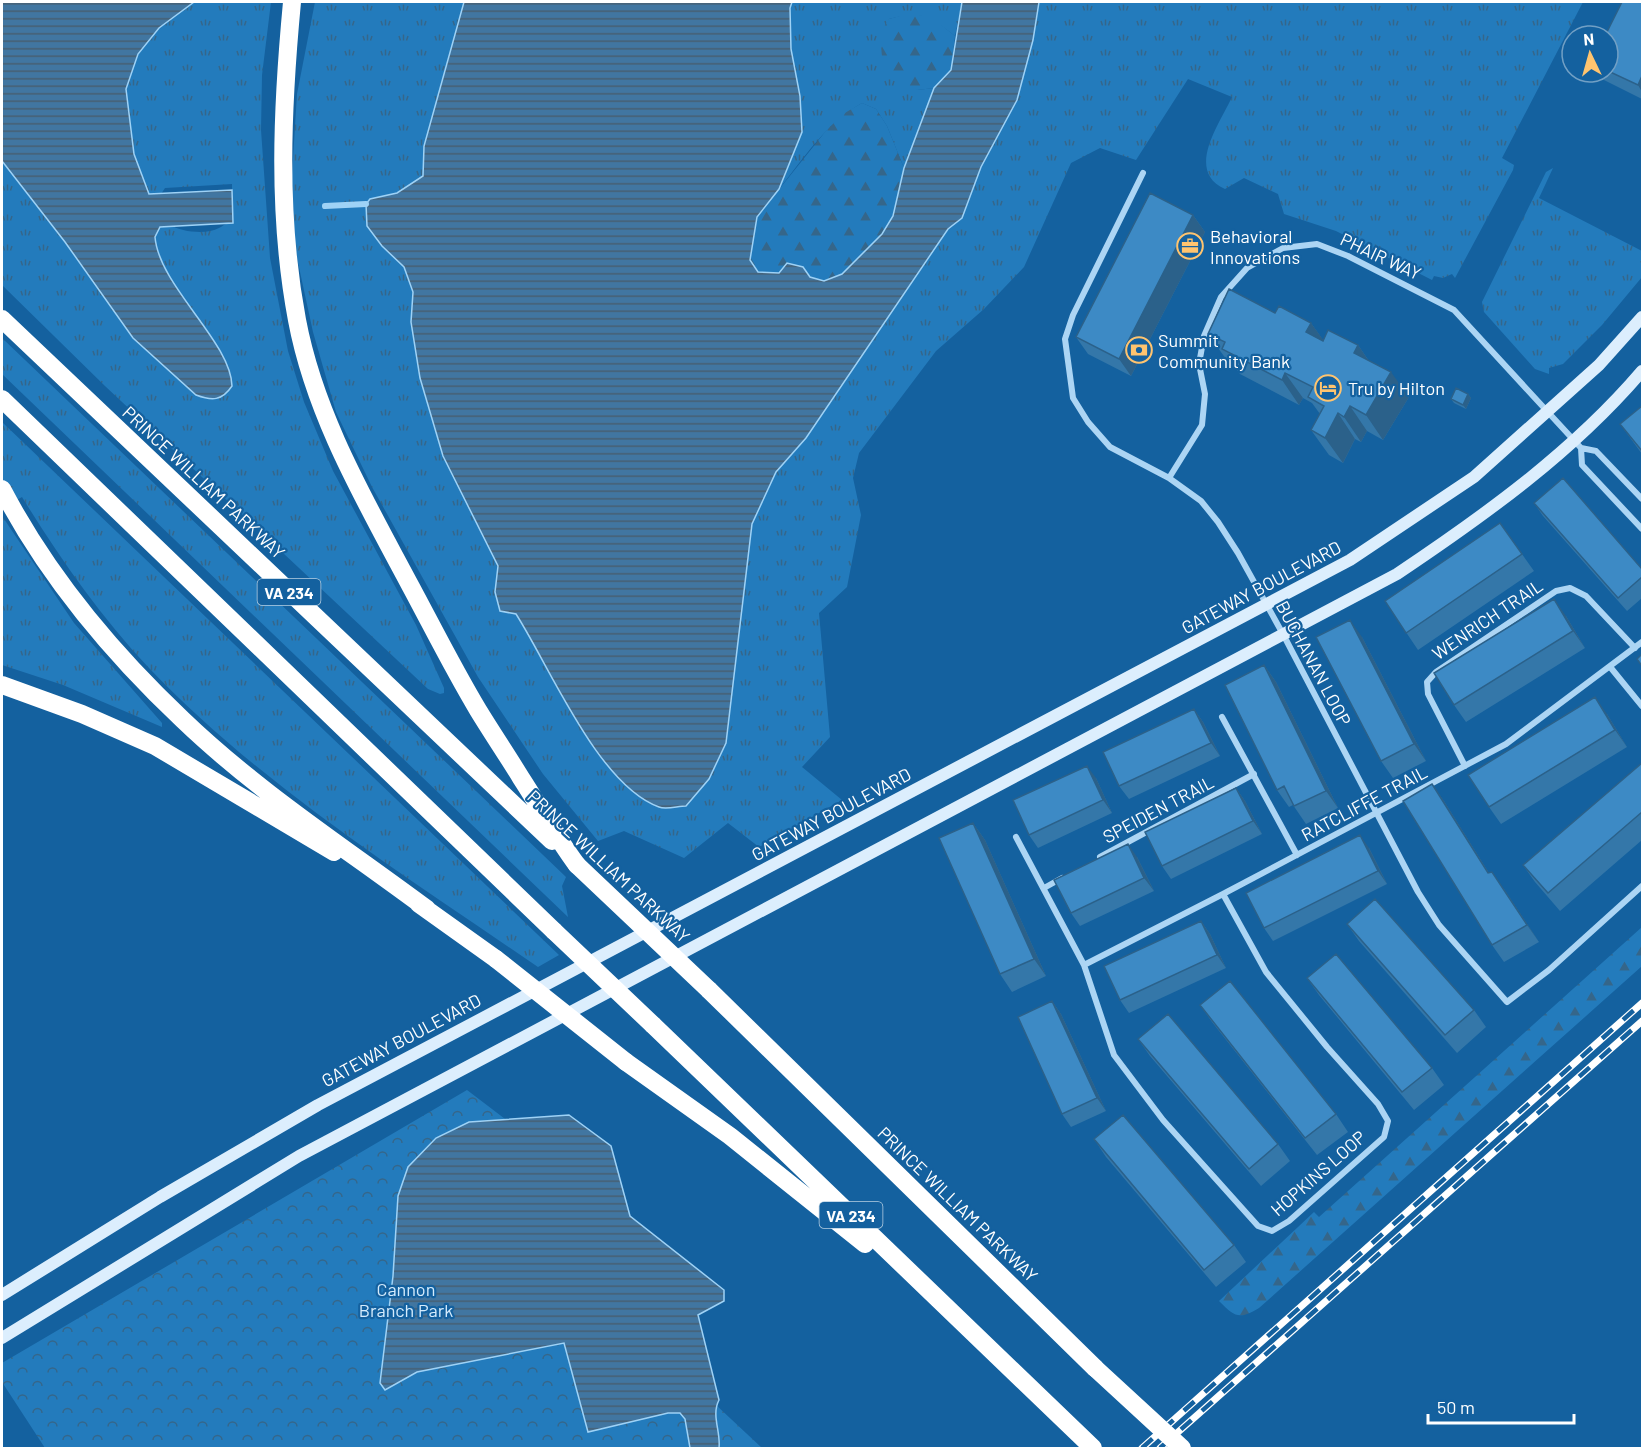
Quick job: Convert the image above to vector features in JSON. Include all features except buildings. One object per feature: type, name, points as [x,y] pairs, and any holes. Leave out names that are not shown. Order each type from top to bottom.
[{"type":"highway","points":[[292,2],[285,80],[283,201],[297,322],[311,374],[331,428],[356,484],[444,650],[478,711],[577,865]]},
{"type":"highway","name":"PRINCE WILLIAM PARKWAY","points":[[2,320],[709,990],[1095,1368],[1182,1449]]},
{"type":"highway","name":"VA 234","points":[[2,399],[1093,1449]]},
{"type":"highway","points":[[5,496],[86,617],[183,721],[251,778],[496,959],[626,1062],[730,1136],[951,1312]]},
{"type":"highway","points":[[2,685],[82,714],[155,746],[427,909]]},
{"type":"street","name":"BUCHANAN LOOP","points":[[1143,173],[1072,315],[1065,339],[1073,399],[1088,422],[1110,447],[1169,478],[1201,501],[1218,522],[1284,636],[1418,892],[1439,925],[1507,1002],[1548,970],[1642,886]]},
{"type":"street","name":"PHAIR WAY","points":[[1169,478],[1202,425],[1204,394],[1199,364],[1204,336],[1221,297],[1247,268],[1283,248],[1317,244],[1348,256],[1454,310],[1547,414]]},
{"type":"street","name":"GATEWAY BOULEVARD","points":[[2,1295],[190,1179],[318,1105],[1350,560],[1417,518],[1474,477],[1599,365],[1642,317]]},
{"type":"street","points":[[2,1338],[299,1156],[1284,636],[1397,574],[1454,536],[1577,444],[1642,371]]},
{"type":"street","points":[[1547,414],[1577,444],[1596,452],[1642,499]]},
{"type":"street","points":[[1577,444],[1582,465],[1642,529]]},
{"type":"street","name":"WENRICH TRAIL","points":[[1465,766],[1428,693],[1427,682],[1436,672],[1556,591],[1569,588],[1586,596],[1635,648]]},
{"type":"street","name":"RATCLIFFE TRAIL","points":[[1084,964],[1224,894],[1506,744],[1611,668],[1642,642]]},
{"type":"street","points":[[1611,668],[1642,706]]},
{"type":"street","points":[[1222,717],[1297,855]]},
{"type":"street","name":"SPEIDEN TRAIL","points":[[1097,859],[1254,774]]},
{"type":"street","points":[[1016,837],[1084,964]]},
{"type":"street","points":[[1044,888],[1065,876]]},
{"type":"street","name":"HOPKINS LOOP","points":[[1084,964],[1114,1055],[1179,1137],[1258,1226],[1272,1231],[1289,1221],[1383,1137],[1388,1121],[1378,1104],[1327,1047],[1266,972],[1224,894]]},
{"type":"green space","points":[[194,2],[271,2],[262,75],[261,130],[270,258],[288,351],[304,402],[333,471],[416,625],[444,688],[444,693],[440,694],[428,689],[105,386],[2,285],[2,161],[65,242],[133,338],[227,363],[174,284],[158,251],[155,237],[160,227],[170,225],[201,232],[232,223],[232,184],[165,188],[161,194],[149,194],[134,154],[126,89],[138,54],[159,28]]},
{"type":"green space","points":[[315,2],[464,2],[424,146],[423,176],[397,193],[370,199],[382,246],[404,267],[413,292],[411,322],[420,378],[443,456],[498,566],[495,592],[500,610],[516,614],[534,643],[743,600],[752,524],[776,472],[806,438],[948,229],[962,218],[981,167],[1017,100],[1033,40],[1039,2],[1583,2],[1572,24],[1560,24],[1560,46],[1502,158],[1514,165],[1513,170],[1455,278],[1452,274],[1443,278],[1434,276],[1432,280],[1336,231],[1284,214],[1278,194],[1244,178],[1225,189],[1213,181],[1207,171],[1206,159],[1214,134],[1232,97],[1188,79],[1136,160],[1100,148],[1071,163],[1024,267],[984,309],[936,351],[859,453],[853,478],[861,515],[847,587],[819,613],[830,737],[802,767],[842,800],[759,847],[728,823],[684,858],[624,831],[598,841],[543,774],[478,677],[372,487],[336,412],[313,332],[294,244],[292,175],[297,94]]},
{"type":"green space","points":[[792,2],[962,2],[955,36],[932,19],[925,17],[909,15],[889,19],[917,90],[934,88],[904,168],[887,126],[876,109],[862,103],[849,111],[827,131],[779,189],[802,132],[800,96],[791,49],[790,8]]},
{"type":"green space","points":[[907,14],[930,16],[955,36],[951,70],[934,88],[917,90],[903,85],[882,57],[880,33],[889,19]]},
{"type":"green space","points":[[862,103],[876,109],[887,126],[904,168],[893,216],[882,234],[842,274],[824,281],[757,272],[750,260],[757,217],[825,132],[843,114]]},
{"type":"green space","points":[[1553,168],[1539,198],[1642,251],[1642,277],[1602,325],[1563,364],[1549,368],[1549,374],[1535,369],[1484,312],[1482,302],[1546,172]]},
{"type":"green space","points":[[2,338],[566,877],[562,886],[568,917],[2,374]]},
{"type":"green space","points":[[2,422],[559,955],[538,967],[386,863],[286,790],[193,711],[149,668],[97,607],[22,497],[2,508]]},
{"type":"green space","points":[[2,516],[74,623],[162,723],[162,727],[63,685],[2,665]]},
{"type":"green space","points":[[1642,927],[1642,966],[1259,1308],[1247,1314],[1238,1315],[1229,1311],[1219,1301],[1314,1212],[1319,1217]]},
{"type":"green space","name":"Cannon Branch Park","points":[[467,1090],[521,1131],[546,1246],[762,1448],[45,1448],[2,1382],[2,1363]]},
{"type":"shaded area","points":[[2,2],[194,2],[159,28],[138,54],[126,89],[134,154],[149,194],[232,190],[233,223],[160,227],[155,237],[159,256],[169,275],[208,332],[229,369],[232,386],[224,395],[212,399],[196,395],[133,338],[65,242],[2,161]]},
{"type":"shaded area","points":[[464,2],[792,2],[790,8],[791,49],[800,96],[802,132],[779,189],[757,217],[750,260],[758,272],[779,273],[787,263],[803,267],[810,277],[824,281],[842,274],[882,234],[893,216],[904,168],[934,88],[951,70],[962,2],[1039,2],[1033,40],[1017,100],[981,167],[962,218],[948,229],[806,438],[776,472],[752,524],[726,743],[709,779],[686,806],[659,807],[637,795],[616,775],[577,722],[516,614],[500,611],[495,592],[498,566],[443,456],[420,378],[411,322],[413,292],[404,267],[382,246],[367,226],[366,204],[370,199],[397,193],[423,176],[424,146]]},
{"type":"shaded area","points":[[569,1115],[611,1146],[630,1216],[724,1290],[724,1301],[698,1315],[719,1400],[716,1418],[719,1448],[690,1448],[685,1419],[680,1413],[668,1413],[588,1432],[564,1343],[417,1372],[385,1390],[380,1383],[393,1276],[398,1196],[408,1167],[436,1138],[469,1122]]},
{"type":"waterway","points":[[325,206],[366,204]]},
{"type":"railway","points":[[1142,1448],[1642,1003]]},
{"type":"railway","points":[[1160,1448],[1642,1021]]},
{"type":"place","name":"Behavioral Innovations","points":[[1190,246]]},
{"type":"place","name":"Summit Community Bank","points":[[1139,350]]},
{"type":"place","name":"Tru by Hilton","points":[[1328,388]]}]
